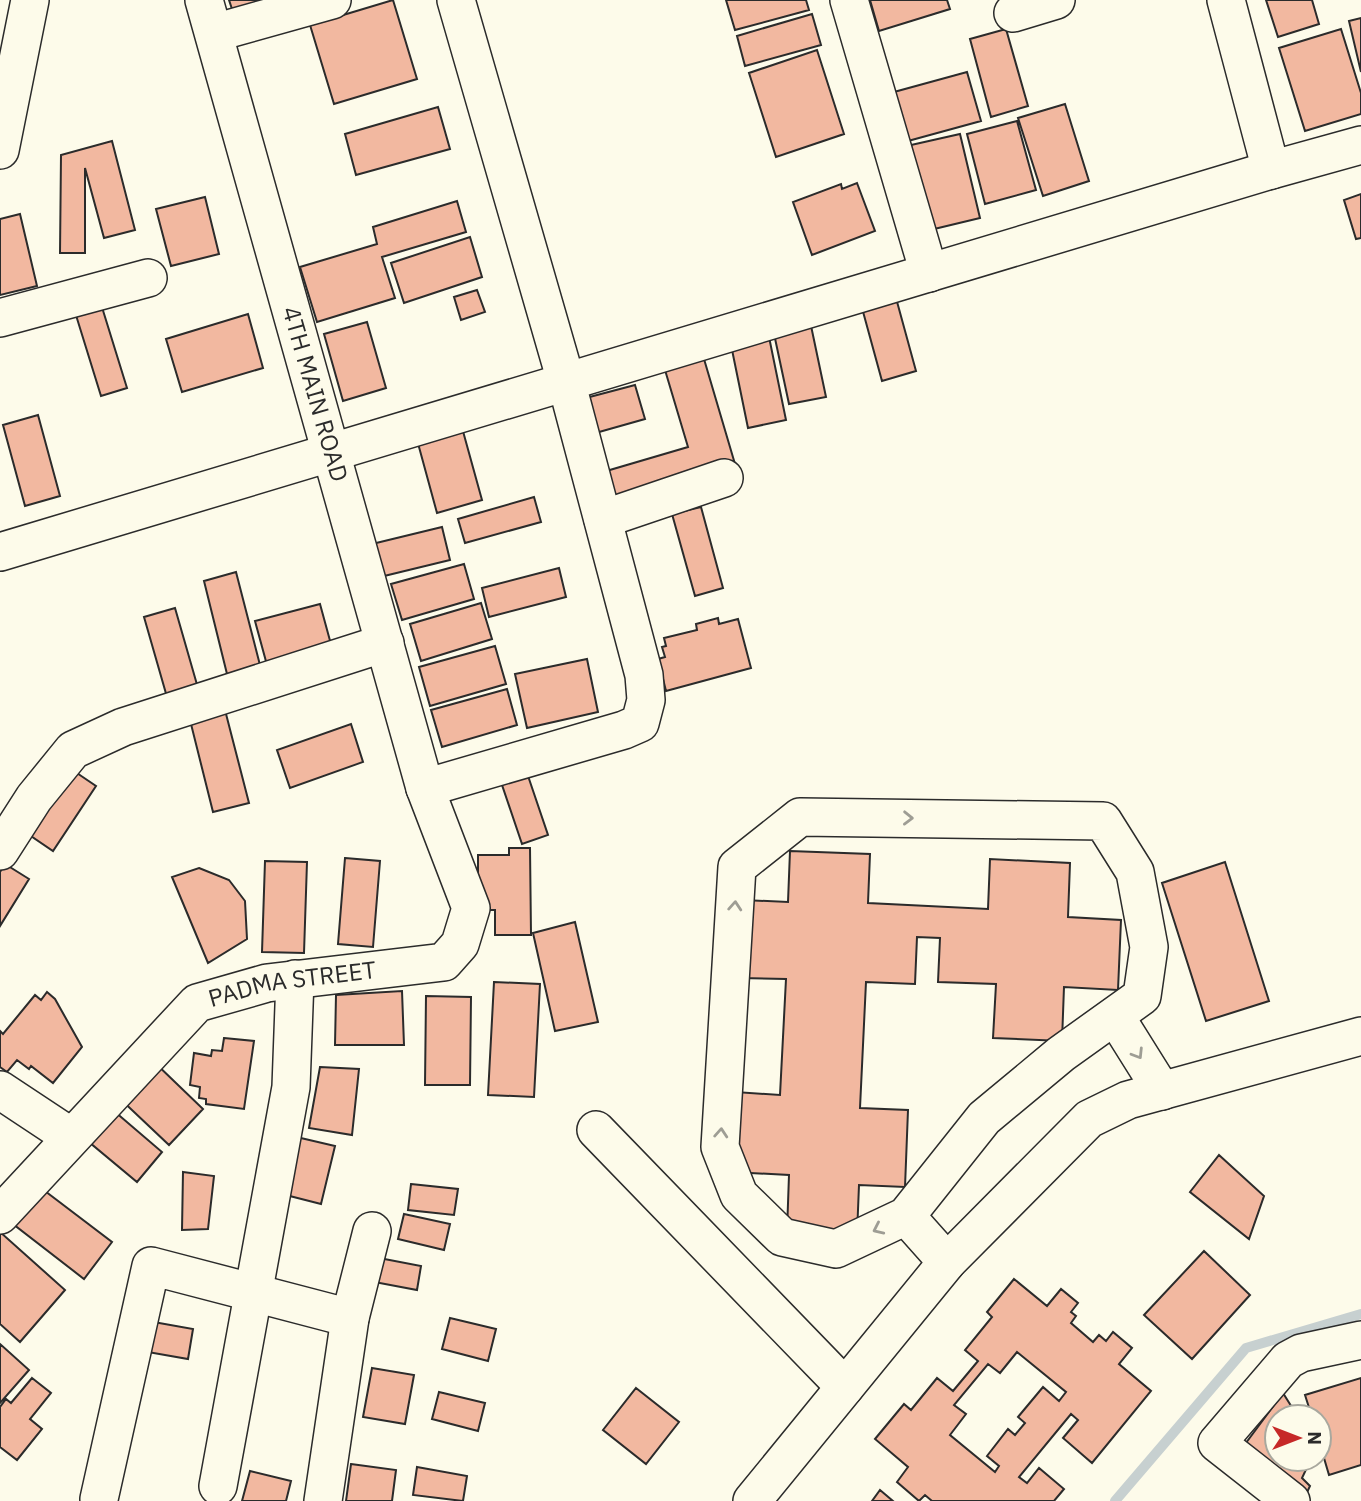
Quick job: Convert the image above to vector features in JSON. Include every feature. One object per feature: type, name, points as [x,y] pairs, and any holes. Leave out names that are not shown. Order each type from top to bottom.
[{"type":"street","points":[[0,150],[30,0]]},
{"type":"street","points":[[209,16],[332,0]]},
{"type":"street","points":[[425,788],[640,723],[646,700],[644,675],[566,381],[456,0]]},
{"type":"street","points":[[849,0],[929,273]]},
{"type":"street","points":[[1013,13],[1056,0]]},
{"type":"street","points":[[1226,0],[1271,170]]},
{"type":"street","name":"4TH MAIN ROAD","points":[[209,16],[425,788]]},
{"type":"street","points":[[0,552],[1361,145]]},
{"type":"street","points":[[0,318],[148,278]]},
{"type":"street","points":[[603,519],[724,478]]},
{"type":"street","points":[[0,851],[34,798],[73,750],[123,727],[385,643]]},
{"type":"street","name":"PADMA STREET","points":[[0,1215],[197,1003],[267,983],[444,962],[460,944],[471,908],[425,788]]},
{"type":"street","points":[[800,817],[1103,821],[1135,872],[1149,947],[1142,996],[1061,1054],[984,1118],[906,1216],[836,1249],[782,1237],[739,1195],[720,1147],[737,867],[800,817]]},
{"type":"street","points":[[218,1486],[291,1087],[295,979]]},
{"type":"street","points":[[1115,1016],[1162,1091]]},
{"type":"street","points":[[752,1501],[947,1262],[1089,1119],[1128,1100],[1361,1036]]},
{"type":"street","points":[[0,1090],[71,1137]]},
{"type":"street","points":[[596,1130],[845,1387]]},
{"type":"street","points":[[906,1216],[947,1262]]},
{"type":"street","points":[[323,1501],[350,1318],[372,1231]]},
{"type":"street","points":[[99,1499],[151,1266],[350,1318]]},
{"type":"street","points":[[1292,1501],[1254,1490],[1217,1443],[1288,1360],[1301,1353],[1361,1340]]},
{"type":"building","points":[[229,0],[274,0],[233,12]]},
{"type":"building","points":[[393,0],[417,79],[334,104],[310,25]]},
{"type":"building","points":[[726,0],[806,0],[809,10],[735,30]]},
{"type":"building","points":[[870,0],[947,0],[950,9],[879,31]]},
{"type":"building","points":[[1266,0],[1312,0],[1319,24],[1278,37]]},
{"type":"building","points":[[812,14],[821,45],[745,66],[737,36]]},
{"type":"building","points":[[1361,18],[1361,72],[1349,21]]},
{"type":"building","points":[[1006,29],[1028,106],[991,117],[970,39]]},
{"type":"building","points":[[1341,29],[1361,93],[1361,114],[1305,131],[1279,48]]},
{"type":"building","points":[[817,50],[844,134],[776,157],[749,73]]},
{"type":"building","points":[[967,72],[981,121],[908,141],[894,92]]},
{"type":"building","points":[[1065,104],[1089,181],[1043,196],[1018,118]]},
{"type":"building","points":[[438,107],[450,149],[356,175],[345,134]]},
{"type":"building","points":[[1017,121],[1036,190],[985,204],[967,134]]},
{"type":"building","points":[[960,134],[980,218],[930,230],[911,145]]},
{"type":"building","points":[[112,141],[135,230],[104,238],[85,168],[85,253],[60,253],[61,155]]},
{"type":"building","points":[[857,183],[875,231],[812,255],[793,202],[841,184],[842,189]]},
{"type":"building","points":[[1361,194],[1361,238],[1356,239],[1344,200]]},
{"type":"building","points":[[205,197],[219,254],[171,266],[156,209]]},
{"type":"building","points":[[457,201],[466,232],[382,257],[395,298],[317,322],[300,267],[377,244],[373,227]]},
{"type":"building","points":[[20,214],[37,286],[0,295],[0,219]]},
{"type":"building","points":[[470,237],[482,277],[404,303],[391,263]]},
{"type":"building","points":[[893,287],[916,371],[882,381],[859,297]]},
{"type":"building","points":[[477,290],[485,312],[461,320],[454,297]]},
{"type":"building","points":[[101,304],[127,388],[101,396],[75,312]]},
{"type":"building","points":[[248,314],[263,368],[182,392],[166,339]]},
{"type":"building","points":[[810,321],[826,397],[789,404],[773,329]]},
{"type":"building","points":[[367,322],[386,388],[343,401],[324,334]]},
{"type":"building","points":[[768,332],[786,420],[748,428],[730,340]]},
{"type":"building","points":[[704,359],[735,464],[611,501],[603,472],[688,447],[665,370]]},
{"type":"building","points":[[635,385],[645,419],[592,434],[582,399]]},
{"type":"building","points":[[38,415],[60,496],[25,506],[3,425]]},
{"type":"building","points":[[461,424],[482,500],[437,513],[416,436]]},
{"type":"building","points":[[534,497],[541,522],[465,543],[458,519]]},
{"type":"building","points":[[701,507],[723,588],[695,596],[672,514]]},
{"type":"building","points":[[442,527],[450,560],[380,577],[372,544]]},
{"type":"building","points":[[464,564],[474,599],[402,620],[391,584]]},
{"type":"building","points":[[559,568],[566,597],[489,617],[482,588]]},
{"type":"building","points":[[236,572],[261,669],[228,678],[204,581]]},
{"type":"building","points":[[481,603],[492,639],[421,661],[410,624]]},
{"type":"building","points":[[320,604],[332,648],[267,665],[255,621]]},
{"type":"building","points":[[175,608],[200,695],[169,704],[144,617]]},
{"type":"building","points":[[718,618],[719,624],[738,619],[751,668],[666,691],[658,659],[665,657],[662,647],[666,646],[664,638],[697,630],[696,624]]},
{"type":"building","points":[[495,646],[506,684],[430,706],[419,667]]},
{"type":"building","points":[[587,659],[598,712],[527,728],[515,674]]},
{"type":"building","points":[[507,689],[517,725],[442,747],[431,710]]},
{"type":"building","points":[[225,710],[249,803],[213,812],[190,720]]},
{"type":"building","points":[[351,724],[363,762],[290,788],[277,750]]},
{"type":"building","points":[[68,767],[96,786],[53,851],[25,832]]},
{"type":"building","points":[[525,767],[548,835],[522,844],[499,776]]},
{"type":"building","points":[[509,848],[530,848],[531,935],[495,935],[495,910],[478,910],[478,855],[509,855]]},
{"type":"building","points":[[790,851],[870,854],[868,903],[988,909],[990,859],[1070,863],[1068,917],[1121,920],[1118,990],[1064,987],[1062,1041],[993,1038],[996,984],[938,982],[940,938],[917,937],[915,984],[866,982],[860,1108],[908,1110],[905,1187],[859,1185],[857,1235],[787,1232],[789,1175],[732,1172],[736,1092],[780,1095],[786,979],[740,978],[744,900],[788,902]]},
{"type":"building","points":[[345,858],[380,861],[373,947],[338,944]]},
{"type":"building","points":[[265,861],[307,862],[304,953],[262,952]]},
{"type":"building","points":[[1225,862],[1269,1001],[1206,1021],[1162,883]]},
{"type":"building","points":[[5,864],[29,879],[0,926],[0,872]]},
{"type":"building","points":[[199,868],[229,880],[245,901],[247,939],[208,963],[172,877]]},
{"type":"building","points":[[575,922],[598,1022],[555,1031],[533,933]]},
{"type":"building","points":[[494,982],[540,984],[534,1097],[488,1095]]},
{"type":"building","points":[[402,991],[404,1045],[335,1045],[336,995]]},
{"type":"building","points":[[47,992],[55,999],[82,1047],[53,1083],[31,1066],[29,1069],[17,1060],[7,1072],[0,1067],[0,1031],[3,1034],[35,995],[41,1000]]},
{"type":"building","points":[[426,996],[471,997],[470,1085],[425,1085]]},
{"type":"building","points":[[224,1038],[254,1041],[244,1109],[206,1104],[206,1099],[199,1098],[200,1087],[190,1085],[194,1053],[211,1056],[212,1050],[222,1051]]},
{"type":"building","points":[[150,1058],[203,1109],[169,1145],[115,1094]]},
{"type":"building","points":[[320,1067],[359,1069],[352,1135],[309,1128]]},
{"type":"building","points":[[114,1111],[162,1152],[137,1182],[89,1142]]},
{"type":"building","points":[[288,1135],[335,1146],[321,1204],[274,1192]]},
{"type":"building","points":[[1219,1155],[1264,1196],[1249,1239],[1190,1192]]},
{"type":"building","points":[[183,1172],[214,1176],[208,1229],[182,1230]]},
{"type":"building","points":[[411,1184],[458,1189],[454,1215],[408,1210]]},
{"type":"building","points":[[41,1188],[112,1242],[84,1279],[13,1224]]},
{"type":"building","points":[[404,1214],[450,1224],[444,1250],[398,1239]]},
{"type":"building","points":[[0,1232],[65,1290],[20,1342],[0,1324]]},
{"type":"building","points":[[1204,1251],[1250,1295],[1192,1359],[1144,1315]]},
{"type":"building","points":[[374,1257],[421,1266],[417,1290],[369,1281]]},
{"type":"building","points":[[1014,1279],[1047,1306],[1061,1289],[1078,1303],[1071,1312],[1076,1316],[1071,1323],[1093,1342],[1099,1335],[1106,1341],[1113,1332],[1132,1348],[1119,1364],[1151,1391],[1092,1463],[1063,1438],[1078,1420],[1071,1414],[1019,1477],[1027,1483],[1039,1468],[1064,1489],[1054,1501],[932,1501],[925,1495],[919,1501],[897,1482],[908,1467],[875,1439],[904,1404],[911,1410],[937,1378],[953,1391],[978,1361],[965,1350],[992,1317],[987,1312]],"holes":[[[1017,1352],[1066,1392],[1059,1401],[1043,1387],[1018,1417],[1025,1423],[1015,1435],[1008,1429],[987,1456],[999,1466],[995,1472],[950,1435],[966,1414],[954,1405],[988,1364],[1000,1373]]]},
{"type":"building","points":[[450,1318],[496,1329],[488,1361],[442,1349]]},
{"type":"building","points":[[148,1321],[193,1329],[188,1359],[142,1351]]},
{"type":"building","points":[[0,1344],[29,1370],[0,1403]]},
{"type":"building","points":[[372,1368],[414,1375],[405,1424],[363,1417]]},
{"type":"building","points":[[32,1378],[51,1393],[30,1419],[42,1429],[17,1460],[0,1447],[0,1407],[6,1399],[11,1403]]},
{"type":"building","points":[[1361,1378],[1361,1465],[1329,1475],[1333,1473],[1333,1403],[1308,1403],[1305,1395]]},
{"type":"building","points":[[636,1388],[679,1422],[646,1464],[603,1430]]},
{"type":"building","points":[[439,1392],[485,1403],[478,1431],[432,1419]]},
{"type":"building","points":[[1283,1393],[1289,1403],[1276,1403]]},
{"type":"building","points":[[1263,1420],[1263,1473],[1304,1473],[1302,1478],[1310,1486],[1303,1501],[1237,1455]]},
{"type":"building","points":[[351,1464],[396,1470],[392,1501],[346,1501]]},
{"type":"building","points":[[417,1467],[467,1476],[463,1501],[413,1495]]},
{"type":"building","points":[[250,1471],[291,1481],[286,1501],[242,1501]]},
{"type":"building","points":[[880,1490],[893,1501],[872,1501]]},
{"type":"waterway","points":[[1115,1501],[1246,1348],[1361,1314]]}]
